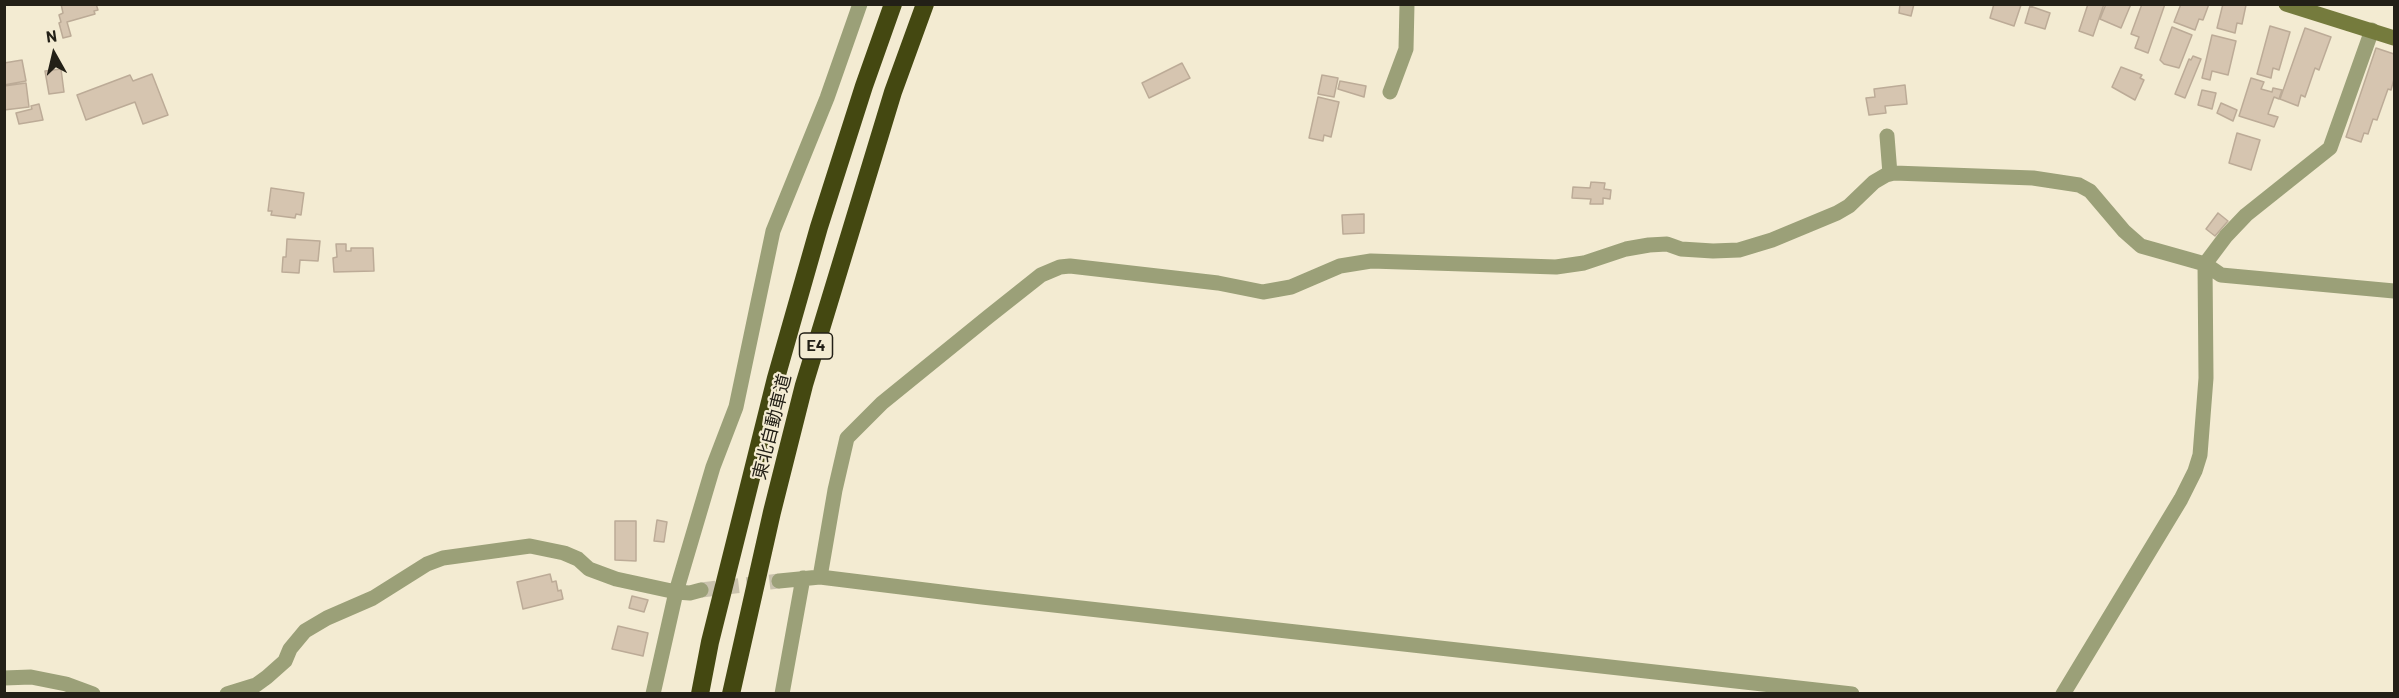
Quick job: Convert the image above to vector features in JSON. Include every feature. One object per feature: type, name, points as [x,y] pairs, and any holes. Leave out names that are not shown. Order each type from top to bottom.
[{"type":"highway","name":"東北自動車道","points":[[699,693],[776,378],[819,227],[893,4]]},
{"type":"highway","name":"東北自動車道","points":[[731,693],[804,385],[890,102],[925,4]]},
{"type":"main road","points":[[2286,4],[2394,38]]},
{"type":"street","points":[[653,693],[676,592],[714,467],[736,406],[773,231],[828,98],[860,4]]},
{"type":"street","points":[[1390,92],[1406,49],[1407,4]]},
{"type":"street","points":[[2063,693],[2181,499],[2195,471],[2200,455],[2205,378],[2205,264],[2226,236],[2246,215],[2330,148],[2372,30]]},
{"type":"street","points":[[1887,136],[1890,174]]},
{"type":"street","points":[[820,577],[847,438],[882,403],[919,372],[1049,271],[1070,266],[1218,283],[1263,292],[1291,287],[1340,266],[1371,261],[1556,267],[1584,263],[1626,249],[1649,245],[1667,244],[1681,249],[1713,251],[1739,250],[1772,240],[1837,213],[1849,206],[1874,182],[1890,174],[2033,178],[2079,185],[2090,191],[2124,231],[2141,246],[2205,264],[2221,275],[2394,291]]},
{"type":"street","points":[[227,693],[256,685],[267,677],[285,661],[290,649],[305,631],[327,618],[373,598],[427,564],[443,558],[530,546],[564,552],[578,559],[589,569],[616,579],[676,592],[690,593],[701,590]]},
{"type":"street","points":[[779,581],[820,577],[1852,693]]},
{"type":"street","points":[[782,693],[803,578]]},
{"type":"street","points":[[4,678],[31,677],[66,684],[93,693]]},
{"type":"building","points":[[61,4],[96,4],[98,10],[94,11],[95,14],[67,22],[71,36],[63,38],[59,23],[61,22],[59,15],[63,13]]},
{"type":"building","points":[[1900,4],[1914,4],[1911,16],[1899,13]]},
{"type":"building","points":[[1994,4],[2021,5],[2014,26],[1990,18]]},
{"type":"building","points":[[2088,4],[2104,4],[2093,36],[2079,31]]},
{"type":"building","points":[[2106,4],[2131,4],[2121,28],[2100,19]]},
{"type":"building","points":[[2142,4],[2165,4],[2148,53],[2135,48],[2139,37],[2131,34]]},
{"type":"building","points":[[2181,4],[2209,4],[2203,20],[2199,19],[2195,30],[2174,22]]},
{"type":"building","points":[[2223,4],[2246,5],[2242,24],[2237,23],[2235,33],[2217,28]]},
{"type":"building","points":[[2030,6],[2050,13],[2045,29],[2025,23]]},
{"type":"building","points":[[2270,26],[2290,32],[2279,70],[2273,68],[2271,78],[2257,74]]},
{"type":"building","points":[[2172,27],[2192,35],[2179,68],[2164,64],[2160,60]]},
{"type":"building","points":[[2305,28],[2331,37],[2319,70],[2315,68],[2305,97],[2301,95],[2298,106],[2280,99]]},
{"type":"building","points":[[2212,35],[2236,41],[2228,75],[2212,71],[2210,80],[2202,78]]},
{"type":"building","points":[[2376,48],[2394,54],[2394,79],[2377,120],[2373,119],[2368,134],[2364,133],[2361,142],[2346,137]]},
{"type":"building","points":[[2193,56],[2201,59],[2185,98],[2175,94],[2189,59],[2191,60]]},
{"type":"building","points":[[22,60],[26,81],[4,85],[4,63]]},
{"type":"building","points":[[1182,63],[1190,78],[1149,98],[1142,83]]},
{"type":"building","points":[[2121,67],[2142,75],[2140,78],[2144,80],[2135,100],[2112,87]]},
{"type":"building","points":[[61,69],[64,92],[49,94],[45,71]]},
{"type":"building","points":[[152,74],[168,115],[143,124],[135,102],[86,120],[77,95],[130,75],[133,81]]},
{"type":"building","points":[[1322,75],[1338,78],[1334,97],[1318,94]]},
{"type":"building","points":[[2251,78],[2264,82],[2261,89],[2272,92],[2273,88],[2282,90],[2279,99],[2274,97],[2268,114],[2278,117],[2274,127],[2239,116]]},
{"type":"building","points":[[1340,81],[1366,86],[1364,97],[1338,89]]},
{"type":"building","points":[[26,83],[29,107],[4,110],[4,86]]},
{"type":"building","points":[[1905,85],[1907,104],[1885,106],[1886,113],[1869,115],[1866,98],[1875,97],[1874,89]]},
{"type":"building","points":[[2202,90],[2216,93],[2212,109],[2198,105]]},
{"type":"building","points":[[1318,97],[1339,102],[1331,137],[1324,135],[1323,141],[1309,138]]},
{"type":"building","points":[[2221,103],[2237,110],[2233,121],[2217,113]]},
{"type":"building","points":[[39,104],[43,120],[19,124],[16,113],[32,109],[31,106]]},
{"type":"building","points":[[2237,133],[2260,140],[2251,170],[2229,163]]},
{"type":"building","points":[[1591,182],[1605,183],[1604,189],[1611,190],[1610,199],[1603,198],[1603,204],[1590,204],[1591,199],[1572,198],[1573,187],[1590,188]]},
{"type":"building","points":[[271,188],[304,193],[301,215],[296,214],[295,218],[271,215],[272,211],[268,211]]},
{"type":"building","points":[[2218,213],[2228,221],[2215,236],[2206,229]]},
{"type":"building","points":[[1364,214],[1364,233],[1343,234],[1342,215]]},
{"type":"building","points":[[287,239],[320,241],[318,261],[300,260],[299,273],[282,272]]},
{"type":"building","points":[[336,244],[346,244],[346,251],[351,251],[351,248],[373,248],[374,271],[334,272],[333,258],[337,257]]},
{"type":"building","points":[[657,520],[667,522],[664,542],[654,541]]},
{"type":"building","points":[[615,521],[636,521],[636,561],[615,560]]},
{"type":"building","points":[[550,574],[552,582],[556,581],[558,591],[561,590],[563,599],[523,609],[517,582]]},
{"type":"building","points":[[632,596],[648,600],[644,612],[629,608]]},
{"type":"building","points":[[618,626],[648,633],[643,656],[612,649]]},
{"type":"tunnel","points":[[701,590],[779,581]]}]
